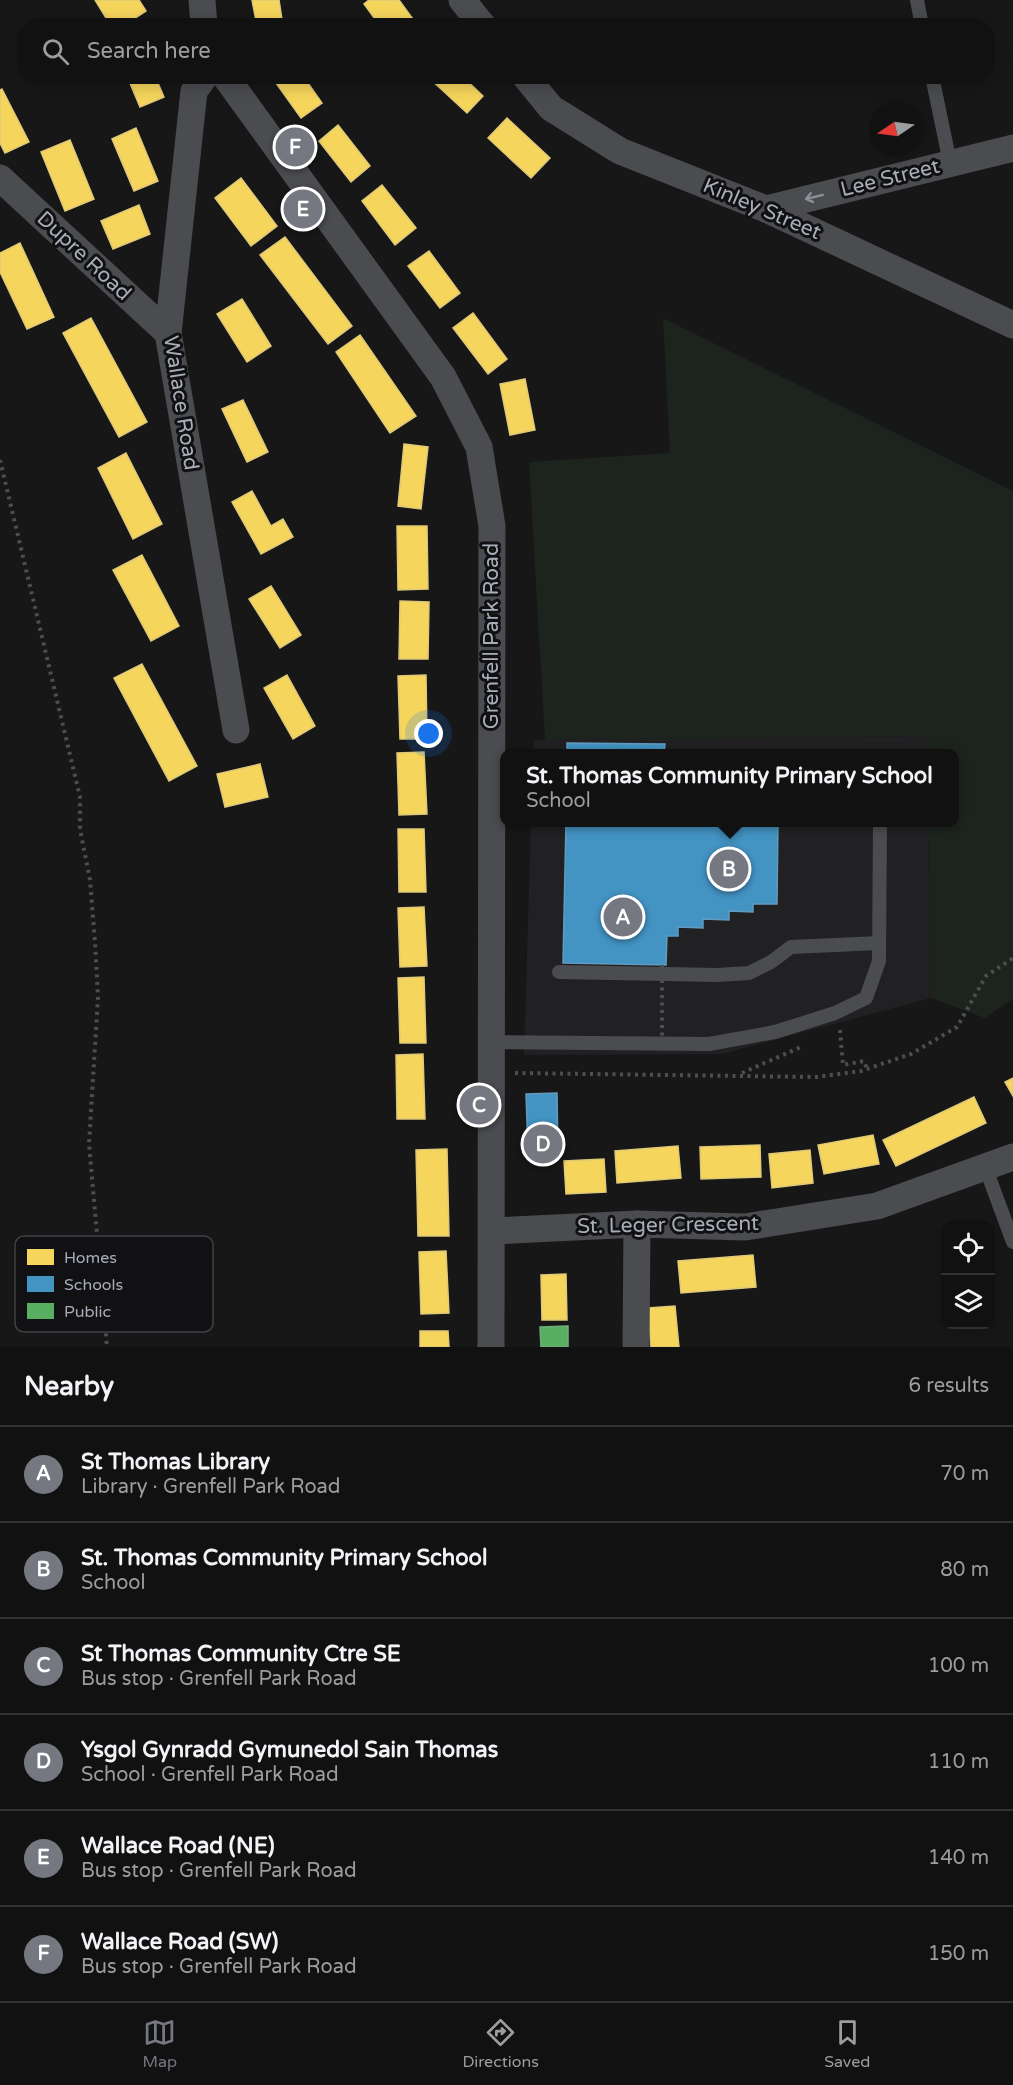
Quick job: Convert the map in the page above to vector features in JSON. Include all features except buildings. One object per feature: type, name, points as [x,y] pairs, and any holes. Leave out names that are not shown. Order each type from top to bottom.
[{"type":"street","points":[[462,0],[477,18]]},
{"type":"street","name":"Wallace Road","points":[[199,84],[194,91],[168,333],[236,730]]},
{"type":"street","name":"Grenfell Park Road","points":[[231,84],[443,377],[479,447],[492,526],[490,1073],[493,1231],[491,1347]]},
{"type":"street","name":"Kinley Street","points":[[532,84],[551,108],[620,151],[766,209],[1013,324]]},
{"type":"street","name":"Lee Street","points":[[766,209],[1013,147]]},
{"type":"street","name":"Dupre Road","points":[[0,178],[168,333]]},
{"type":"street","name":"St. Leger Crescent","points":[[493,1231],[637,1224],[745,1227],[877,1206],[1013,1157]]},
{"type":"street","points":[[636,1347],[637,1224]]},
{"type":"lane","points":[[917,0],[920,18]]},
{"type":"lane","points":[[934,84],[950,163]]},
{"type":"lane","points":[[490,1042],[709,1044],[775,1032],[835,1013],[866,998],[879,961],[880,827]]},
{"type":"lane","points":[[559,972],[717,975],[749,973],[771,962],[791,947],[879,944]]},
{"type":"lane","points":[[986,1168],[1013,1242]]},
{"type":"path","points":[[0,460],[80,797],[80,829],[90,880],[98,997],[89,1144],[97,1236]]},
{"type":"path","points":[[490,1073],[817,1077],[867,1069],[911,1054],[957,1026],[986,976],[1013,958]]},
{"type":"path","points":[[662,965],[662,1043]]},
{"type":"path","points":[[840,1030],[843,1065],[864,1061],[867,1069]]},
{"type":"path","points":[[106,1332],[107,1347]]},
{"type":"shaded area","points":[[663,318],[1013,491],[1013,999],[985,1018],[931,998],[928,827],[959,827],[959,749],[926,749],[926,736],[545,740],[529,462],[670,453]]},
{"type":"shaded area","points":[[926,736],[926,749],[533,749],[534,740]]},
{"type":"shaded area","points":[[531,827],[928,827],[931,998],[722,1054],[524,1055]]},
{"type":"place","name":"Wallace Road (SW)","points":[[295,147]]},
{"type":"place","name":"Wallace Road (NE)","points":[[303,209]]},
{"type":"place","name":"St. Thomas Community Primary School","points":[[729,869]]},
{"type":"place","name":"St Thomas Library","points":[[623,917]]},
{"type":"place","name":"St Thomas Community Ctre SE","points":[[479,1105]]},
{"type":"place","name":"Ysgol Gynradd Gymunedol Sain Thomas","points":[[543,1144]]}]
